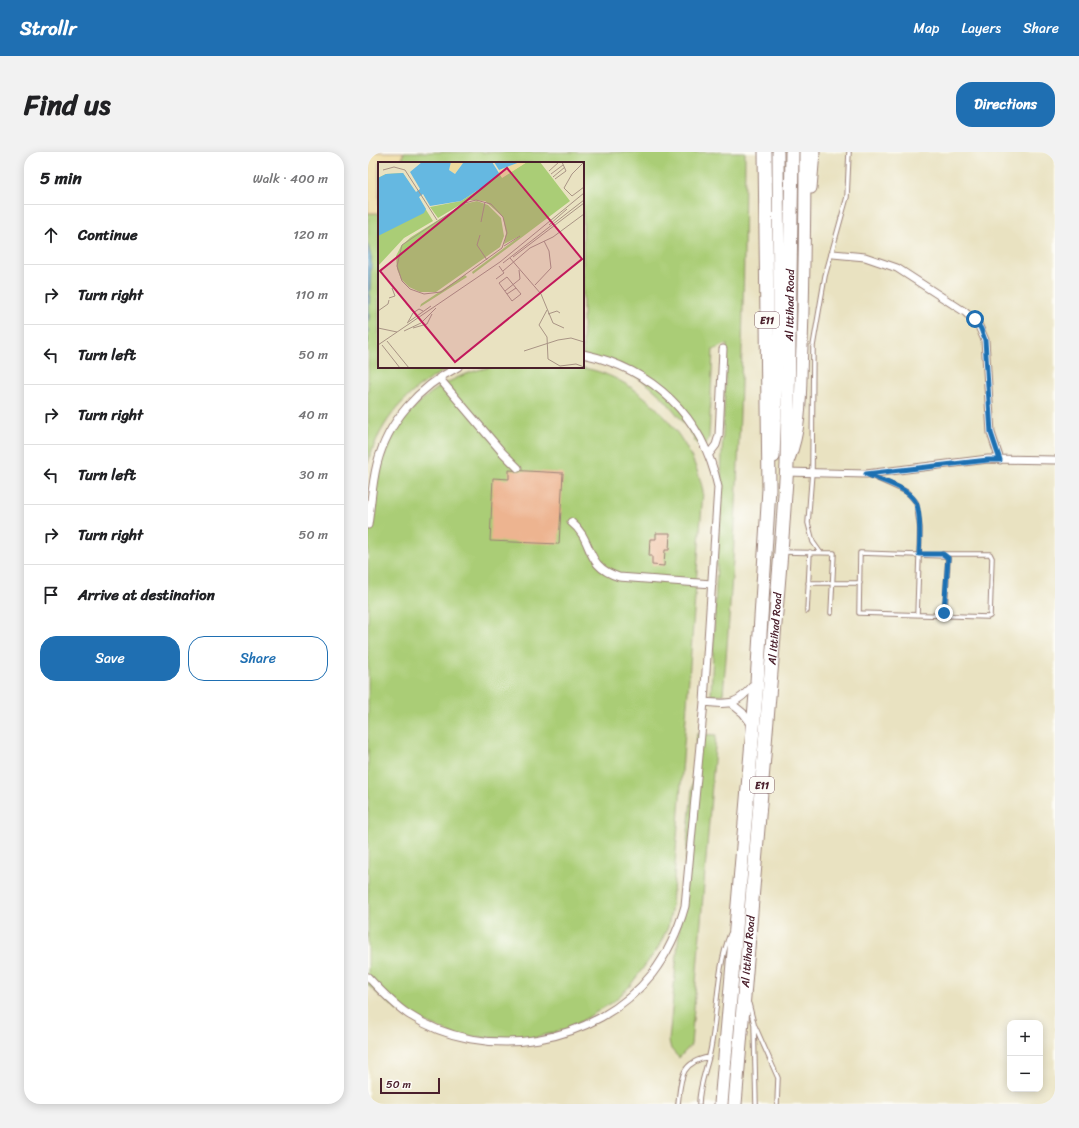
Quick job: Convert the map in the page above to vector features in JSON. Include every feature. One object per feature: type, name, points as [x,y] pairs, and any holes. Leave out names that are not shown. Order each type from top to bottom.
[{"type":"highway","name":"Al Ittihad Road","points":[[721,1104],[757,682],[769,489],[765,152]]},
{"type":"highway","name":"Al Ittihad Road","points":[[735,1104],[782,552],[786,468],[792,152]]},
{"type":"main road","points":[[769,489],[776,436],[778,348],[778,152]]},
{"type":"main road","points":[[805,152],[805,258]]},
{"type":"main road","points":[[786,468],[798,423],[805,258],[814,152]]},
{"type":"street","points":[[833,254],[865,257],[896,268],[965,312],[978,324],[985,340],[991,433],[1000,460]]},
{"type":"street","points":[[709,454],[716,445],[719,435],[723,349]]},
{"type":"street","points":[[368,977],[390,1000],[409,1014],[429,1025],[470,1038],[492,1042],[536,1040],[578,1029],[603,1016],[630,996],[651,975],[662,960],[680,924],[685,906],[704,702],[718,487],[709,454],[690,421],[665,392],[630,369],[601,358],[584,354]]},
{"type":"street","points":[[368,525],[376,469],[387,438],[408,405],[439,378],[456,368]]},
{"type":"street","points":[[439,378],[502,452],[518,468]]},
{"type":"street","points":[[786,468],[812,472],[866,474],[988,460],[1055,460]]},
{"type":"street","points":[[571,522],[582,534],[591,557],[598,567],[609,574],[619,578],[712,584]]},
{"type":"street","points":[[732,704],[744,696],[757,682]]},
{"type":"street","points":[[704,702],[732,704],[743,713],[753,727]]},
{"type":"lane","points":[[820,552],[813,542],[808,522],[812,472],[813,346],[825,276],[833,254],[847,197],[849,152]]},
{"type":"lane","points":[[866,474],[900,488],[907,492],[916,502],[920,528],[917,615]]},
{"type":"lane","points":[[782,552],[834,553],[831,613]]},
{"type":"lane","points":[[808,611],[810,552]]},
{"type":"lane","points":[[860,553],[919,554],[990,554],[992,558],[990,616],[986,618],[859,612],[860,553]]},
{"type":"lane","points":[[940,616],[944,613],[945,609],[948,558],[943,554]]},
{"type":"lane","points":[[808,583],[860,584]]},
{"type":"lane","points":[[699,1104],[700,1089],[709,1057],[724,953],[737,919]]},
{"type":"lane","points":[[745,988],[754,1024],[776,1072],[779,1083],[777,1104]]},
{"type":"lane","points":[[754,1024],[756,1104]]},
{"type":"lane","points":[[678,1104],[681,1079],[685,1070],[697,1059],[709,1057]]},
{"type":"green space","points":[[404,152],[745,152],[740,423],[733,559],[723,694],[711,696],[727,344],[713,350],[709,438],[706,444],[700,446],[695,442],[693,436],[673,409],[649,385],[624,370],[584,356],[584,162],[402,162]]},
{"type":"green space","points":[[368,213],[378,213],[378,368],[450,368],[423,384],[399,406],[380,432],[368,463],[368,344],[371,258],[368,244]]},
{"type":"green space","points":[[486,368],[580,368],[598,372],[620,381],[640,394],[658,410],[674,428],[687,448],[697,469],[703,491],[672,905],[668,927],[658,948],[629,987],[613,1002],[570,1028],[527,1040],[457,1036],[397,1010],[368,985],[368,537],[374,486],[383,458],[392,438],[403,421],[416,406],[432,393],[449,382],[468,373]]},
{"type":"green space","points":[[697,734],[716,735],[691,1045],[679,1058],[671,1049],[669,1041]]},
{"type":"sand","points":[[368,152],[403,152],[402,162],[378,162],[378,213],[368,213]]},
{"type":"water","points":[[368,244],[371,258],[368,344]]},
{"type":"building","points":[[509,470],[563,473],[559,544],[490,541],[493,478],[509,479]]},
{"type":"building","points":[[656,533],[670,533],[669,550],[665,550],[664,566],[652,565],[652,556],[649,556],[650,539],[656,539]]},
{"type":"route","points":[[944,613],[948,558],[943,554],[919,554],[920,528],[916,502],[907,492],[900,488],[866,474],[988,460],[1000,460],[993,443],[991,433],[985,340],[975,319]]}]
